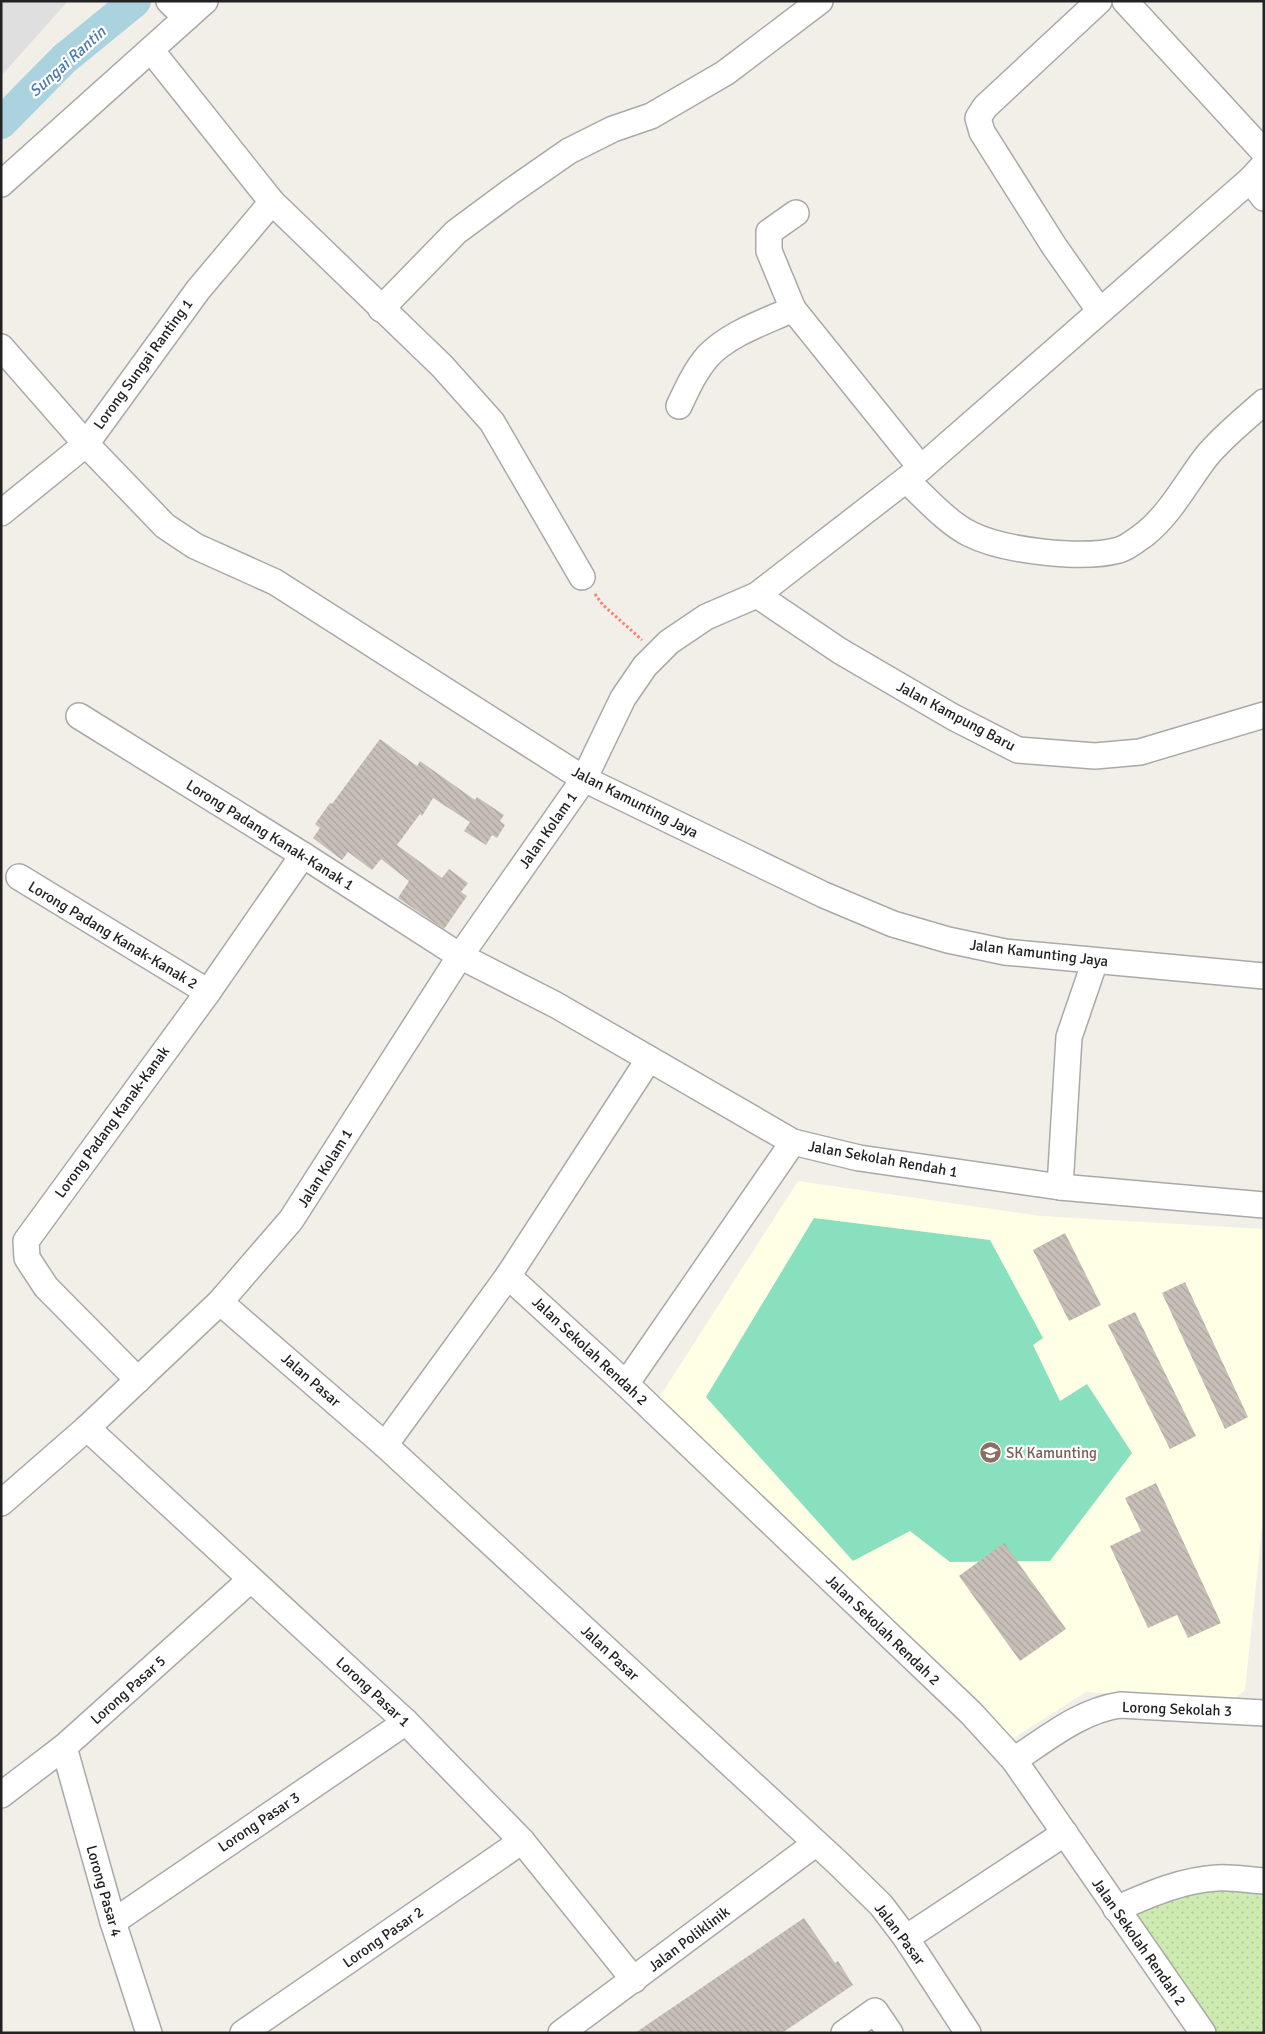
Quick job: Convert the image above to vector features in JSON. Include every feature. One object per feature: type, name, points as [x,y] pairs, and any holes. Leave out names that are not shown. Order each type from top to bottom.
[{"type":"street","points":[[1,184],[150,50],[177,10],[205,1]]},
{"type":"street","points":[[381,309],[456,232],[517,187],[569,151],[613,130],[651,116],[725,73],[794,10],[820,1]]},
{"type":"street","points":[[1099,1],[985,106],[978,118],[982,132],[1048,238],[1099,310]]},
{"type":"street","points":[[1125,1],[1264,152]]},
{"type":"street","points":[[150,50],[272,202],[442,366],[492,422],[582,577]]},
{"type":"street","name":"Jalan Kolam 1","points":[[2,1501],[87,1428],[220,1302],[291,1220],[460,956],[584,779],[623,698],[645,666],[669,642],[706,617],[758,595],[914,474],[1099,310],[1259,181]]},
{"type":"street","name":"Lorong Sungai Ranting 1","points":[[1,513],[86,444],[198,290],[272,202]]},
{"type":"street","points":[[796,213],[769,232],[769,251],[793,309],[914,474],[955,524],[970,534],[993,542],[1064,553],[1098,554],[1122,549],[1146,534],[1168,511],[1207,456],[1264,402]]},
{"type":"street","points":[[679,406],[695,374],[709,355],[743,331],[793,309]]},
{"type":"street","name":"Jalan Kamunting Jaya","points":[[1,347],[86,444],[165,526],[194,546],[275,582],[584,779],[824,895],[893,924],[948,940],[1005,952],[1264,976]]},
{"type":"street","name":"Jalan Kampung Baru","points":[[758,595],[840,652],[953,717],[1018,750],[1095,756],[1140,752],[1264,715]]},
{"type":"street","name":"Lorong Padang Kanak-Kanak 1","points":[[79,716],[303,854],[460,956]]},
{"type":"street","name":"Lorong Padang Kanak-Kanak","points":[[138,1380],[46,1287],[27,1258],[26,1242],[208,992],[303,854]]},
{"type":"street","name":"Lorong Padang Kanak-Kanak 2","points":[[19,877],[208,992]]},
{"type":"street","name":"Jalan Sekolah Rendah 1","points":[[460,956],[556,1005],[792,1142],[860,1158],[1060,1187],[1264,1205]]},
{"type":"street","points":[[1060,1187],[1069,1037],[1095,961]]},
{"type":"street","points":[[386,1445],[508,1276],[648,1059]]},
{"type":"street","points":[[626,1384],[792,1142]]},
{"type":"street","name":"Jalan Sekolah Rendah 2","points":[[508,1276],[626,1384],[971,1714],[1014,1760],[1203,2033]]},
{"type":"street","name":"Jalan Pasar","points":[[220,1302],[386,1445],[880,1905],[906,1938],[968,2033]]},
{"type":"street","name":"Lorong Pasar 1","points":[[87,1428],[406,1722],[522,1841],[634,1980]]},
{"type":"street","name":"Lorong Pasar 5","points":[[1,1795],[64,1747],[250,1580]]},
{"type":"street","name":"Lorong Sekolah 3","points":[[1014,1760],[1082,1716],[1102,1708],[1120,1706],[1263,1708]]},
{"type":"street","name":"Lorong Pasar 3","points":[[112,1922],[406,1722]]},
{"type":"street","name":"Lorong Pasar 4","points":[[64,1747],[112,1922],[149,2033]]},
{"type":"street","points":[[906,1938],[1065,1833]]},
{"type":"street","name":"Lorong Pasar 2","points":[[243,2033],[522,1841]]},
{"type":"street","name":"Jalan Poliklinik","points":[[573,2030],[634,1980],[816,1844]]},
{"type":"street","points":[[1116,1908],[1194,1880],[1218,1877],[1264,1881]]},
{"type":"street","points":[[844,2033],[875,2011],[890,2033]]},
{"type":"path","points":[[582,577],[603,605],[657,654]]},
{"type":"shaded area","points":[[1,1],[68,1],[1,76]]},
{"type":"shaded area","name":"SK Kamunting","points":[[798,1181],[1041,1216],[1264,1229],[1264,1508],[1245,1690],[1230,1702],[1086,1692],[1012,1739],[659,1398]]},
{"type":"green space","points":[[814,1218],[990,1240],[1043,1338],[1033,1345],[1060,1401],[1087,1384],[1132,1453],[1050,1561],[950,1562],[910,1531],[853,1561],[706,1397]]},
{"type":"green space","points":[[1206,1888],[1264,1890],[1264,2033],[1213,2033],[1133,1914],[1159,1900]]},
{"type":"building","points":[[380,739],[417,766],[420,761],[475,800],[477,797],[504,815],[500,821],[505,825],[497,838],[492,835],[486,845],[464,831],[470,822],[433,798],[422,816],[420,814],[397,845],[442,878],[449,869],[468,883],[461,892],[467,896],[444,929],[398,898],[409,881],[381,859],[372,870],[348,852],[342,860],[313,838],[320,828],[315,824]]},
{"type":"building","points":[[1065,1233],[1101,1305],[1069,1321],[1033,1250]]},
{"type":"building","points":[[1185,1282],[1248,1417],[1225,1429],[1162,1293]]},
{"type":"building","points":[[1135,1312],[1196,1436],[1170,1449],[1108,1325]]},
{"type":"building","points":[[1156,1483],[1221,1623],[1188,1638],[1177,1615],[1148,1628],[1110,1546],[1141,1531],[1125,1498]]},
{"type":"building","points":[[1004,1543],[1066,1629],[1020,1661],[959,1576]]},
{"type":"building","points":[[804,1918],[835,1963],[838,1961],[853,1985],[782,2033],[635,2033]]},
{"type":"waterway","name":"Sungai Rantin","points":[[1,123],[64,59],[135,1]]},
{"type":"place","name":"SK Kamunting","points":[[990,1453]]}]
